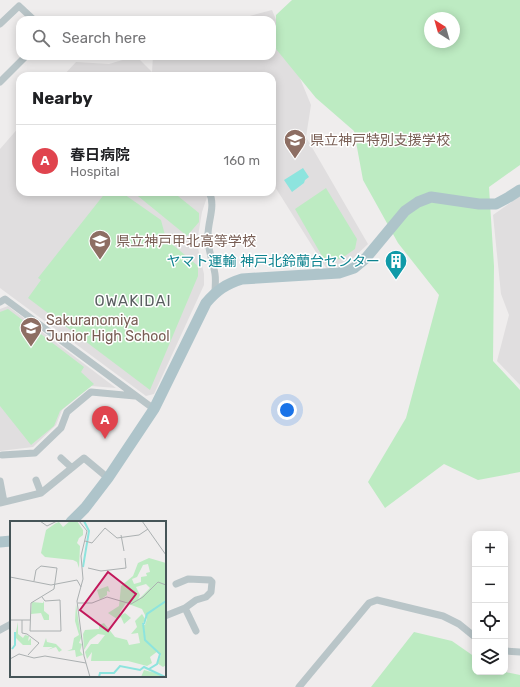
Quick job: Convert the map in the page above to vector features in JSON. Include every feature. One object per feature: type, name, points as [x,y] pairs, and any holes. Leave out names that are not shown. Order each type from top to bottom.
[{"type":"main road","points":[[73,521],[108,478],[154,409],[206,303],[215,293],[228,283],[242,279],[339,273],[354,268],[366,258],[405,211],[418,202],[431,197],[479,204],[496,204],[520,190]]},
{"type":"main road","points":[[0,542],[10,541]]},
{"type":"street","points":[[0,24],[19,6],[30,16]]},
{"type":"street","points":[[0,82],[22,60]]},
{"type":"street","points":[[211,196],[212,209],[208,235],[209,249],[216,276],[215,293]]},
{"type":"street","points":[[0,302],[5,299],[154,409]]},
{"type":"street","points":[[2,455],[35,453],[61,428],[66,412],[91,392],[137,396]]},
{"type":"street","points":[[61,458],[72,468]]},
{"type":"street","points":[[0,481],[2,503],[41,493],[84,458],[108,478]]},
{"type":"street","points":[[36,480],[41,493]]},
{"type":"street","points":[[166,616],[185,608],[196,600],[206,597],[210,592],[212,582],[210,580],[188,579],[176,584]]},
{"type":"street","points":[[299,687],[369,603],[378,600],[443,616],[459,624],[472,635]]},
{"type":"street","points":[[185,608],[196,631]]},
{"type":"street","points":[[0,630],[10,625]]},
{"type":"street","points":[[508,651],[520,652]]},
{"type":"shaded area","name":"県立神戸特別支援学校","points":[[272,10],[274,16],[250,16]]},
{"type":"shaded area","name":"県立神戸特別支援学校","points":[[276,20],[311,105],[306,137],[368,244],[350,261],[339,267],[326,268],[276,188],[276,72],[152,72],[153,60],[276,60]]},
{"type":"shaded area","name":"県立神戸特別支援学校","points":[[122,60],[140,60],[152,72],[67,72],[76,62],[109,64]]},
{"type":"shaded area","name":"県立神戸甲北高等学校","points":[[16,131],[16,196],[207,196],[198,236],[198,248],[204,274],[204,285],[154,394],[146,396],[0,288],[0,149]]},
{"type":"shaded area","points":[[520,196],[520,385],[497,361],[509,315],[501,294],[493,215]]},
{"type":"shaded area","name":"Sakuranomiya Junior High School","points":[[8,306],[116,388],[91,386],[62,410],[56,425],[33,447],[0,451],[0,309]]},
{"type":"green space","points":[[292,0],[520,0],[520,165],[489,187],[494,266],[493,361],[520,390],[520,472],[478,480],[444,464],[385,508],[368,482],[406,418],[439,295],[398,243],[363,180],[354,131],[316,98],[276,49],[276,15]]},
{"type":"green space","points":[[326,188],[357,239],[355,249],[342,258],[326,263],[295,209]]},
{"type":"green space","points":[[103,196],[127,196],[161,220],[166,239],[198,266],[198,276],[150,390],[28,298],[41,280],[38,278]]},
{"type":"green space","points":[[138,196],[178,196],[199,213],[199,222],[187,236]]},
{"type":"green space","name":"Sakuranomiya Junior High School","points":[[8,309],[84,367],[81,372],[94,384],[60,411],[54,426],[31,445],[0,406],[0,312]]},
{"type":"green space","points":[[414,632],[452,641],[472,655],[472,675],[508,675],[508,673],[520,675],[520,687],[371,687]]},
{"type":"water","points":[[303,168],[309,177],[292,192],[284,180]]},
{"type":"place","name":"県立神戸特別支援学校","points":[[295,160]]},
{"type":"place","name":"県立神戸甲北高等学校","points":[[100,260]]},
{"type":"place","name":"ヤマト運輸 神戸北鈴蘭台センター","points":[[396,280]]},
{"type":"place","name":"Sakuranomiya Junior High School","points":[[31,348]]},
{"type":"place","name":"春日病院","points":[[105,439]]},
{"type":"district","name":"OWAKIDAI","points":[[133,301]]}]
